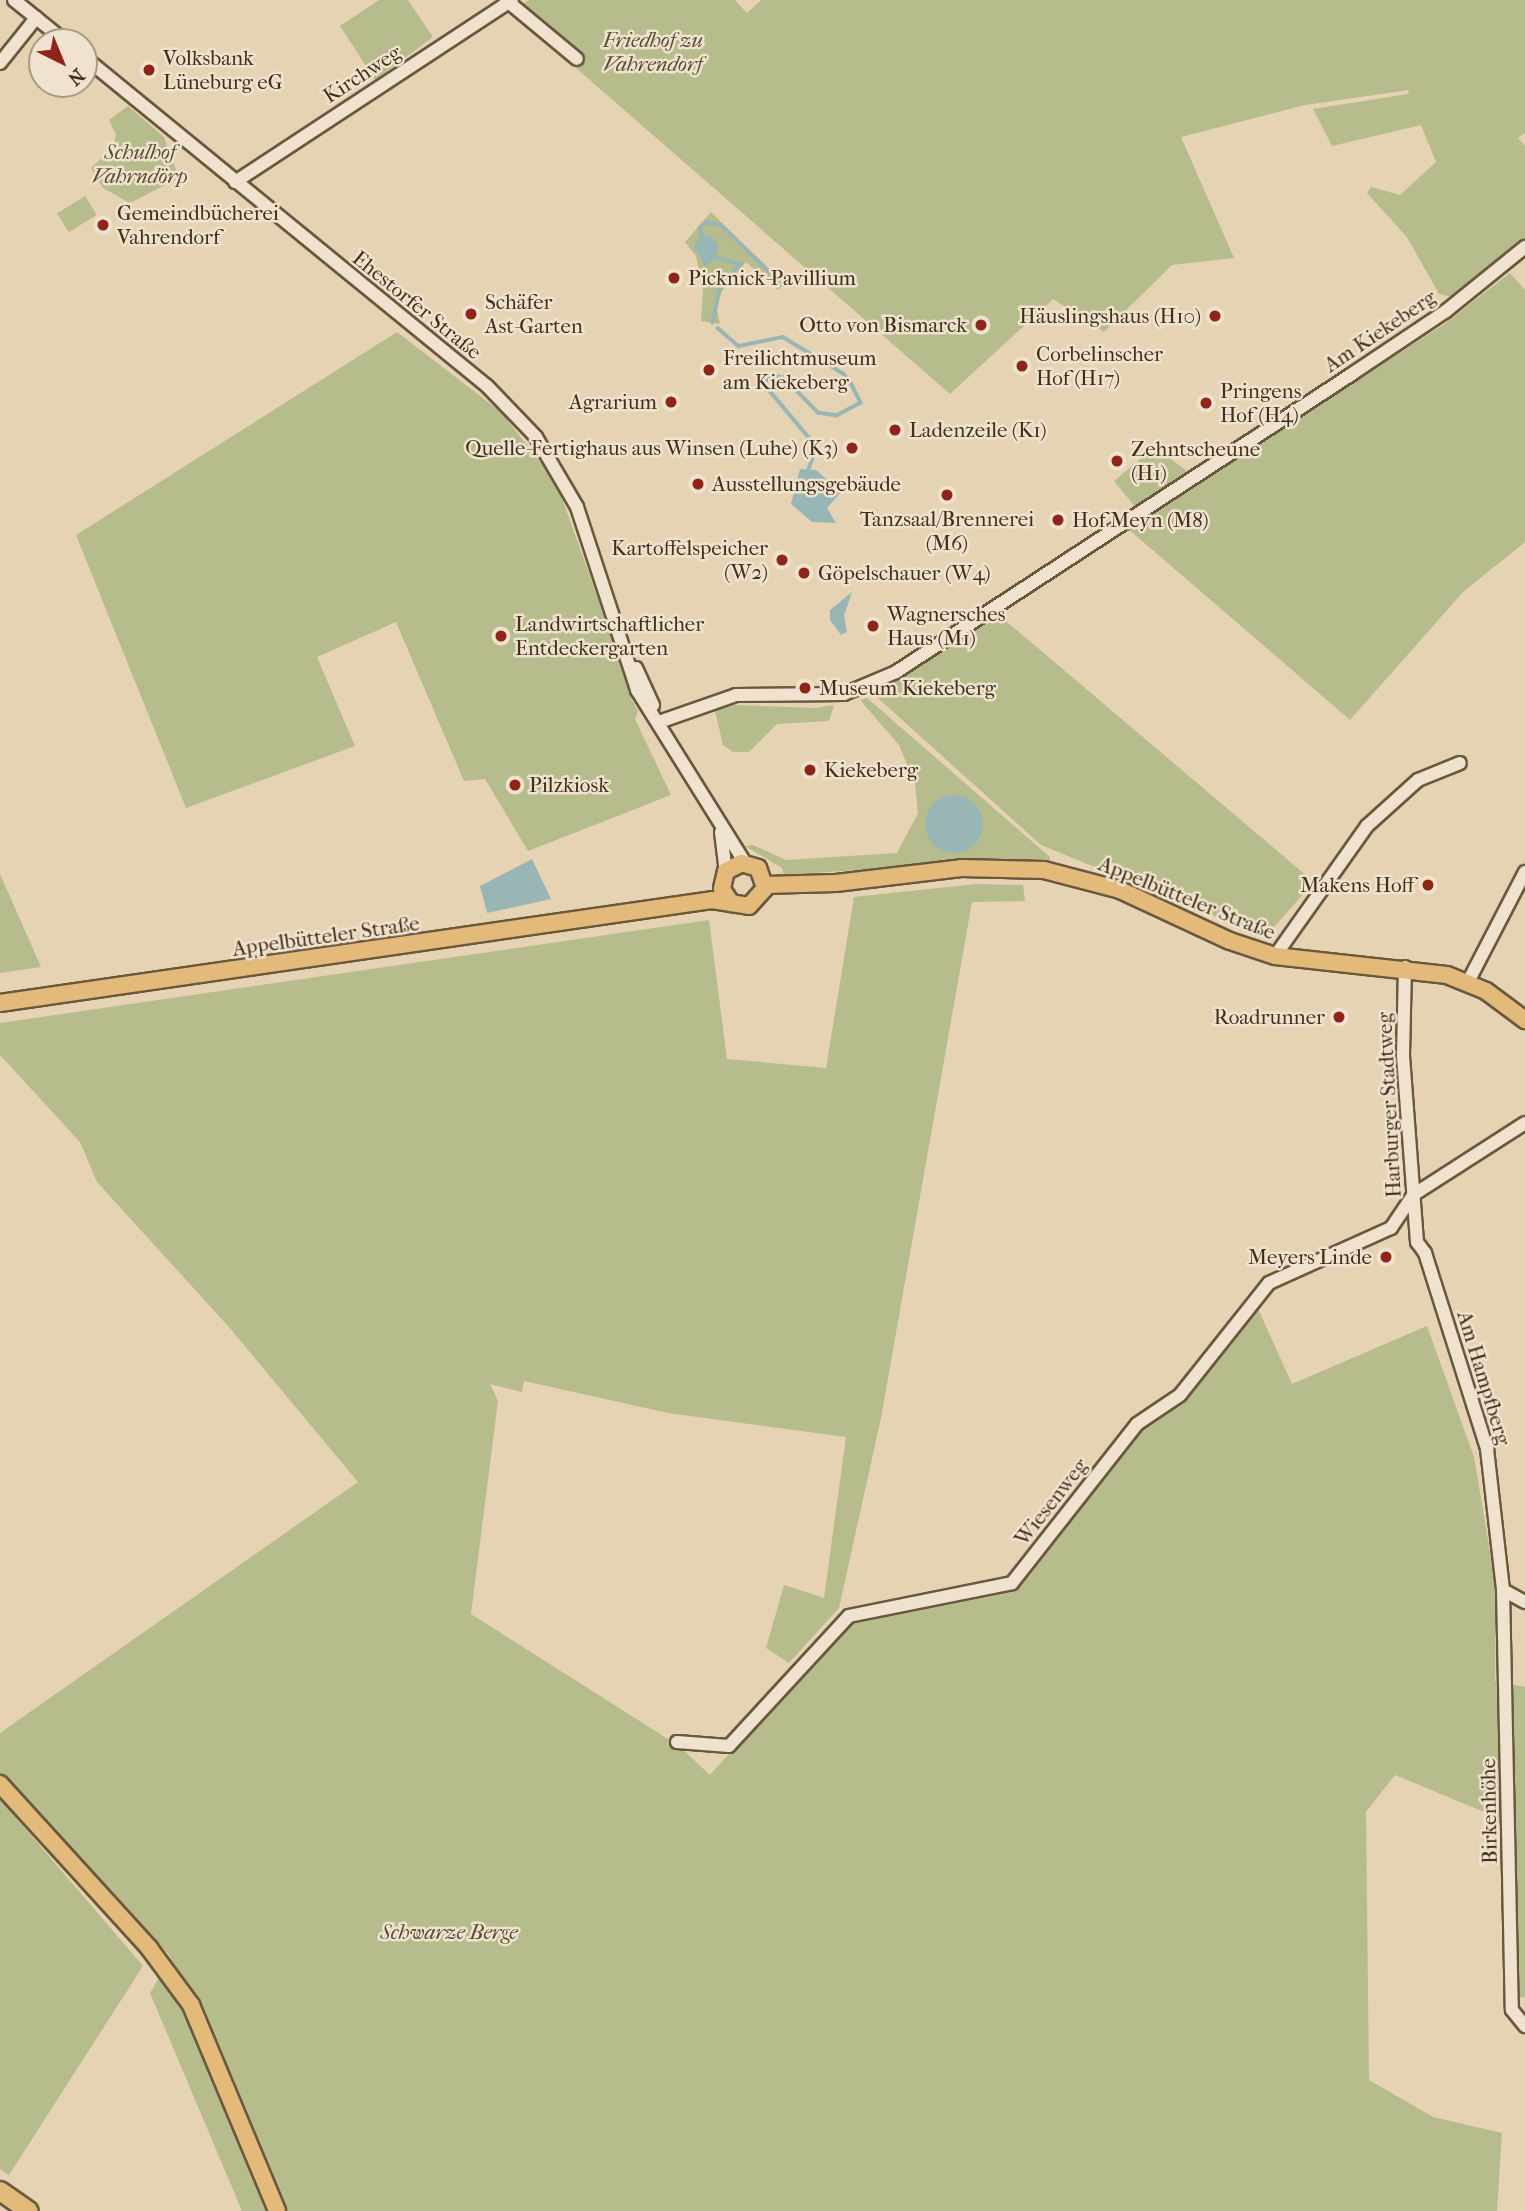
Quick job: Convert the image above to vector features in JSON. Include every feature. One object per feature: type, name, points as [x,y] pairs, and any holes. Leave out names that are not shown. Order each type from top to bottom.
[{"type":"highway","points":[[0,2191],[29,2211]]},
{"type":"main road","points":[[745,863],[759,870],[765,885],[761,897],[752,905],[731,903],[723,893],[724,875],[745,863]]},
{"type":"main road","name":"Appelbütteler Straße","points":[[765,885],[836,883],[961,868],[1044,870],[1120,890],[1230,942],[1275,956],[1405,967],[1468,982]]},
{"type":"main road","name":"Appelbütteler Straße","points":[[657,910],[697,896],[724,875]]},
{"type":"main road","name":"Appelbütteler Straße","points":[[0,1003],[716,900],[731,903]]},
{"type":"main road","points":[[1468,982],[1525,1020]]},
{"type":"main road","points":[[0,1784],[161,1963],[202,2026],[277,2211]]},
{"type":"street","points":[[14,0],[48,28]]},
{"type":"street","points":[[508,1],[577,59]]},
{"type":"street","name":"Kirchweg","points":[[235,182],[508,1]]},
{"type":"street","points":[[0,64],[36,18]]},
{"type":"street","name":"Ehestorfer Straße","points":[[98,69],[487,386],[536,437],[577,507],[628,656],[637,691],[659,722],[721,832],[745,863]]},
{"type":"street","name":"Am Kiekeberg","points":[[659,722],[736,695],[837,695],[887,677],[1338,384],[1446,311],[1525,247]]},
{"type":"street","points":[[1275,956],[1340,858],[1374,819],[1418,780],[1460,763]]},
{"type":"street","name":"Ehestorfer Straße","points":[[721,832],[724,875]]},
{"type":"street","points":[[1468,982],[1525,872]]},
{"type":"street","name":"Harburger Stadtweg","points":[[1405,967],[1401,1016],[1417,1242]]},
{"type":"street","points":[[1413,1195],[1525,1123]]},
{"type":"street","name":"Wiesenweg","points":[[677,1742],[729,1746],[849,1616],[1012,1583],[1138,1424],[1180,1395],[1269,1283],[1391,1228],[1413,1195]]},
{"type":"street","name":"Am Hampfberg","points":[[1417,1242],[1426,1253],[1487,1449],[1503,1590]]},
{"type":"street","points":[[1503,1590],[1525,1602]]},
{"type":"street","name":"Birkenhöhe","points":[[1503,1590],[1512,2010],[1525,2025]]},
{"type":"green space","points":[[379,0],[408,0],[433,37],[375,80],[340,26]]},
{"type":"green space","name":"Friedhof zu Vahrendorf","points":[[529,0],[735,0],[747,13],[761,0],[1525,0],[1525,133],[1518,138],[1525,146],[1525,240],[1453,297],[1439,294],[1407,237],[1367,193],[1371,187],[1400,195],[1436,162],[1421,125],[1332,146],[1313,109],[1408,94],[1409,90],[1305,105],[1181,137],[1234,258],[1172,265],[1104,332],[1053,299],[950,394],[576,68],[583,59],[521,5]]},
{"type":"green space","name":"Schulhof Vahrndörp","points":[[128,106],[164,137],[179,178],[130,203],[103,188],[91,168],[113,148],[116,134],[109,120]]},
{"type":"green space","points":[[85,196],[97,215],[69,232],[57,213]]},
{"type":"green space","points":[[711,212],[784,284],[778,290],[746,262],[722,291],[716,306],[720,324],[701,321],[703,289],[696,256],[685,242]]},
{"type":"green space","points":[[1510,273],[1525,290],[1525,542],[1463,592],[1350,720],[1127,528],[1443,325]]},
{"type":"green space","points":[[397,332],[501,412],[556,482],[631,689],[630,696],[638,711],[635,719],[671,795],[528,851],[485,779],[464,781],[396,622],[317,657],[355,746],[186,808],[76,535]]},
{"type":"green space","points":[[1155,447],[1196,478],[1141,514],[1114,481]]},
{"type":"green space","points":[[1000,616],[1314,882],[1265,937],[1041,845],[870,691]]},
{"type":"green space","points":[[867,698],[1050,857],[1047,865],[988,861],[784,875],[782,868],[745,846],[753,845],[786,860],[897,853],[918,813],[915,784],[899,745],[860,700]]},
{"type":"green space","points":[[734,705],[816,708],[834,705],[829,721],[777,724],[749,752],[733,752],[723,745],[715,711]]},
{"type":"green space","points":[[0,874],[41,967],[0,973]]},
{"type":"green space","name":"Schwarze Berge","points":[[976,884],[1023,885],[1025,901],[972,902],[881,1418],[839,1608],[789,1663],[766,1648],[784,1585],[824,1598],[846,1437],[668,1413],[524,1381],[522,1392],[490,1384],[498,1401],[471,1614],[679,1746],[710,1775],[848,1622],[1010,1591],[1135,1429],[1178,1401],[1255,1302],[1292,1384],[1427,1326],[1474,1457],[1496,1587],[1495,1681],[1525,1687],[1525,1997],[1518,1998],[1512,1842],[1494,1816],[1395,1775],[1366,1812],[1369,2080],[1433,2117],[1502,2133],[1497,2211],[242,2211],[150,1993],[171,1957],[0,1777],[0,1733],[358,1482],[228,1326],[97,1182],[80,1142],[0,1055],[0,1023],[709,920],[727,1059],[826,1068],[854,897]]},
{"type":"green space","points":[[0,1799],[143,1966],[9,2175],[0,2169]]},
{"type":"water","points":[[709,235],[719,245],[714,260],[705,266],[694,246],[701,236]]},
{"type":"water","points":[[800,469],[816,470],[838,489],[840,493],[827,508],[836,523],[812,522],[791,504]]},
{"type":"water","points":[[852,592],[844,615],[847,632],[841,635],[830,620],[830,610]]},
{"type":"water","points":[[954,795],[965,797],[978,808],[983,824],[981,835],[970,848],[954,853],[943,851],[930,840],[925,824],[927,813],[938,800]]},
{"type":"water","points":[[532,859],[551,899],[487,913],[480,886]]},
{"type":"waterway","points":[[702,238],[700,228],[706,222],[721,225],[770,272]]},
{"type":"waterway","points":[[712,257],[741,264],[720,290],[713,322]]},
{"type":"waterway","points":[[718,328],[739,346],[783,337],[844,374],[851,383],[861,403],[837,416],[818,413],[784,378],[773,376],[764,384],[812,441],[816,450],[809,469]]},
{"type":"place","name":"Volksbank Lüneburg eG","points":[[149,70]]},
{"type":"place","name":"Gemeindbücherei Vahrendorf","points":[[103,225]]},
{"type":"place","name":"Picknick-Pavillium","points":[[674,278]]},
{"type":"place","name":"Schäfer Ast-Garten","points":[[471,314]]},
{"type":"place","name":"Häuslingshaus (H10)","points":[[1215,316]]},
{"type":"place","name":"Otto von Bismarck","points":[[981,325]]},
{"type":"place","name":"Corbelinscher Hof (H17)","points":[[1022,366]]},
{"type":"place","name":"Freilichtmuseum am Kiekeberg","points":[[709,370]]},
{"type":"place","name":"Agrarium","points":[[671,402]]},
{"type":"place","name":"Pringens Hof (H4)","points":[[1206,403]]},
{"type":"place","name":"Ladenzeile (K1)","points":[[895,430]]},
{"type":"place","name":"Quelle-Fertighaus aus Winsen (Luhe) (K3)","points":[[852,448]]},
{"type":"place","name":"Zehntscheune (H1)","points":[[1117,461]]},
{"type":"place","name":"Ausstellungsgebäude","points":[[698,484]]},
{"type":"place","name":"Tanzsaal/Brennerei (M6)","points":[[947,495]]},
{"type":"place","name":"Hof Meyn (M8)","points":[[1058,520]]},
{"type":"place","name":"Kartoffelspeicher (W2)","points":[[782,560]]},
{"type":"place","name":"Göpelschauer (W4)","points":[[804,573]]},
{"type":"place","name":"Wagnersches Haus (M1)","points":[[873,626]]},
{"type":"place","name":"Landwirtschaftlicher Entdeckergarten","points":[[501,636]]},
{"type":"place","name":"Museum Kiekeberg","points":[[805,688]]},
{"type":"place","name":"Kiekeberg","points":[[810,770]]},
{"type":"place","name":"Pilzkiosk","points":[[515,785]]},
{"type":"place","name":"Makens Hoff","points":[[1428,885]]},
{"type":"place","name":"Roadrunner","points":[[1339,1017]]},
{"type":"place","name":"Meyers Linde","points":[[1386,1257]]}]
